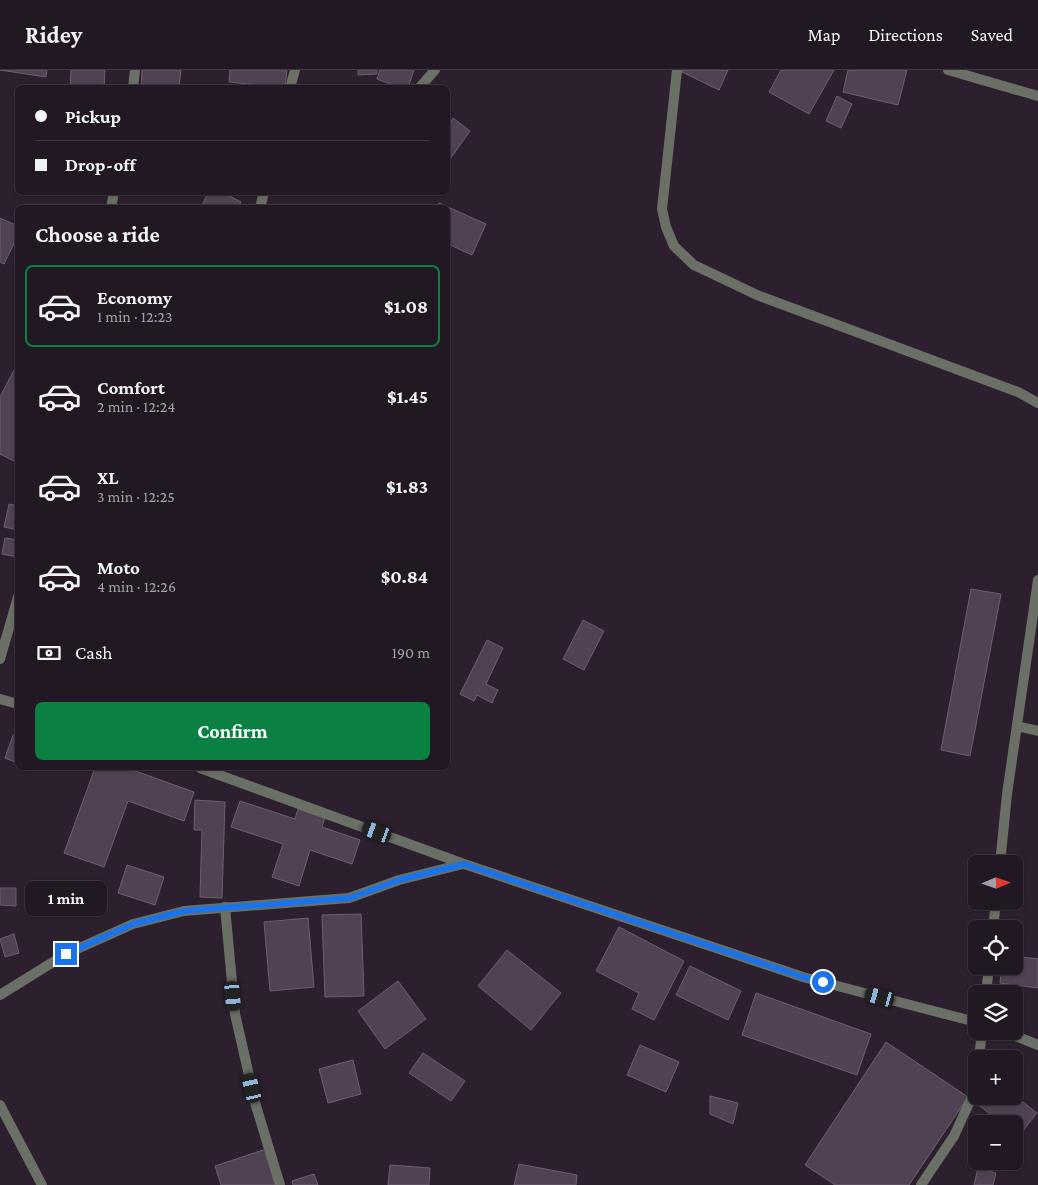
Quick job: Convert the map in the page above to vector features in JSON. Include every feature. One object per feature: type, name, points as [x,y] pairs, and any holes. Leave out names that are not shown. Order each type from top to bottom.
[{"type":"street","points":[[133,85],[135,70]]},
{"type":"street","points":[[291,85],[295,70]]},
{"type":"street","points":[[422,85],[435,70]]},
{"type":"street","points":[[677,70],[662,209],[666,228],[674,246],[694,265],[758,295],[1018,392],[1038,403]]},
{"type":"street","points":[[948,70],[1038,96]]},
{"type":"street","points":[[1001,855],[1007,794],[1038,580]]},
{"type":"street","points":[[0,659],[15,607]]},
{"type":"street","points":[[0,699],[15,703]]},
{"type":"street","points":[[1017,726],[1038,731]]},
{"type":"street","points":[[206,770],[464,864],[803,977],[968,1020]]},
{"type":"street","points":[[0,995],[66,954],[133,924],[184,911],[350,898],[399,880],[464,864]]},
{"type":"street","points":[[225,907],[235,1014],[256,1106],[280,1185]]},
{"type":"street","points":[[1023,1038],[1038,1044]]},
{"type":"street","points":[[0,1105],[42,1185]]},
{"type":"street","points":[[921,1185],[954,1136],[968,1105]]},
{"type":"building","points":[[0,70],[47,70],[46,77]]},
{"type":"building","points":[[71,70],[105,70],[104,85],[70,85]]},
{"type":"building","points":[[142,70],[181,70],[179,85],[141,85]]},
{"type":"building","points":[[230,70],[287,70],[285,85],[257,85],[229,82]]},
{"type":"building","points":[[358,70],[377,70],[377,74],[358,75]]},
{"type":"building","points":[[380,70],[414,70],[409,85],[393,85],[377,79]]},
{"type":"building","points":[[683,70],[728,70],[719,90],[682,72]]},
{"type":"building","points":[[781,70],[834,70],[809,114],[769,92]]},
{"type":"building","points":[[848,70],[907,70],[898,105],[843,92]]},
{"type":"building","points":[[837,96],[852,104],[841,128],[826,121]]},
{"type":"building","points":[[453,118],[470,131],[450,159],[450,123]]},
{"type":"building","points":[[207,195],[228,195],[241,202],[240,205],[202,205]]},
{"type":"building","points":[[450,208],[486,224],[472,255],[450,245]]},
{"type":"building","points":[[0,218],[15,225],[15,241],[4,264],[0,262]]},
{"type":"building","points":[[15,370],[15,462],[0,454],[0,397]]},
{"type":"building","points":[[9,504],[15,505],[15,529],[4,527]]},
{"type":"building","points":[[5,538],[15,540],[15,556],[2,554]]},
{"type":"building","points":[[971,589],[1001,594],[970,756],[941,750]]},
{"type":"building","points":[[583,620],[604,631],[584,670],[563,659]]},
{"type":"building","points":[[487,640],[503,648],[486,684],[498,690],[492,703],[477,695],[474,701],[460,694]]},
{"type":"building","points":[[13,735],[15,735],[15,762],[5,758]]},
{"type":"building","points":[[94,770],[133,770],[194,792],[184,821],[128,801],[104,867],[64,853]]},
{"type":"building","points":[[195,800],[225,802],[222,898],[200,897],[202,830],[194,830]]},
{"type":"building","points":[[240,801],[295,819],[298,809],[325,817],[322,827],[360,840],[352,864],[310,850],[299,886],[272,877],[283,844],[231,827]]},
{"type":"building","points":[[127,865],[164,877],[155,905],[118,893]]},
{"type":"building","points":[[0,888],[16,888],[16,906],[0,905]]},
{"type":"building","points":[[361,914],[364,996],[325,997],[322,915]]},
{"type":"building","points":[[308,918],[314,987],[270,991],[264,922]]},
{"type":"building","points":[[619,927],[684,961],[654,1020],[632,1009],[639,993],[596,971]]},
{"type":"building","points":[[14,934],[19,953],[5,957],[0,939]]},
{"type":"building","points":[[507,950],[561,993],[531,1030],[478,986]]},
{"type":"building","points":[[1023,957],[1038,959],[1038,988],[1000,983],[1001,975],[1023,975]]},
{"type":"building","points":[[690,966],[741,991],[728,1020],[676,995]]},
{"type":"building","points":[[398,981],[426,1019],[385,1049],[358,1011]]},
{"type":"building","points":[[756,993],[871,1034],[857,1075],[742,1035]]},
{"type":"building","points":[[886,1042],[968,1097],[909,1185],[835,1185],[805,1165]]},
{"type":"building","points":[[640,1045],[679,1062],[666,1092],[627,1075]]},
{"type":"building","points":[[423,1053],[465,1081],[451,1101],[409,1073]]},
{"type":"building","points":[[353,1060],[361,1094],[328,1103],[319,1069]]},
{"type":"building","points":[[710,1096],[738,1103],[733,1124],[710,1114]]},
{"type":"building","points":[[1023,1102],[1037,1113],[1023,1131],[1023,1115],[991,1115],[979,1105],[1023,1105]]},
{"type":"building","points":[[266,1149],[278,1185],[221,1185],[215,1166]]},
{"type":"building","points":[[519,1164],[577,1175],[576,1185],[514,1185]]},
{"type":"building","points":[[390,1165],[430,1168],[429,1185],[388,1185]]},
{"type":"building","points":[[978,1170],[996,1173],[993,1185],[974,1185]]},
{"type":"building","points":[[314,1174],[318,1185],[293,1185],[292,1181]]},
{"type":"route","points":[[66,954],[133,924],[184,911],[350,898],[399,880],[464,864],[823,982]]}]
